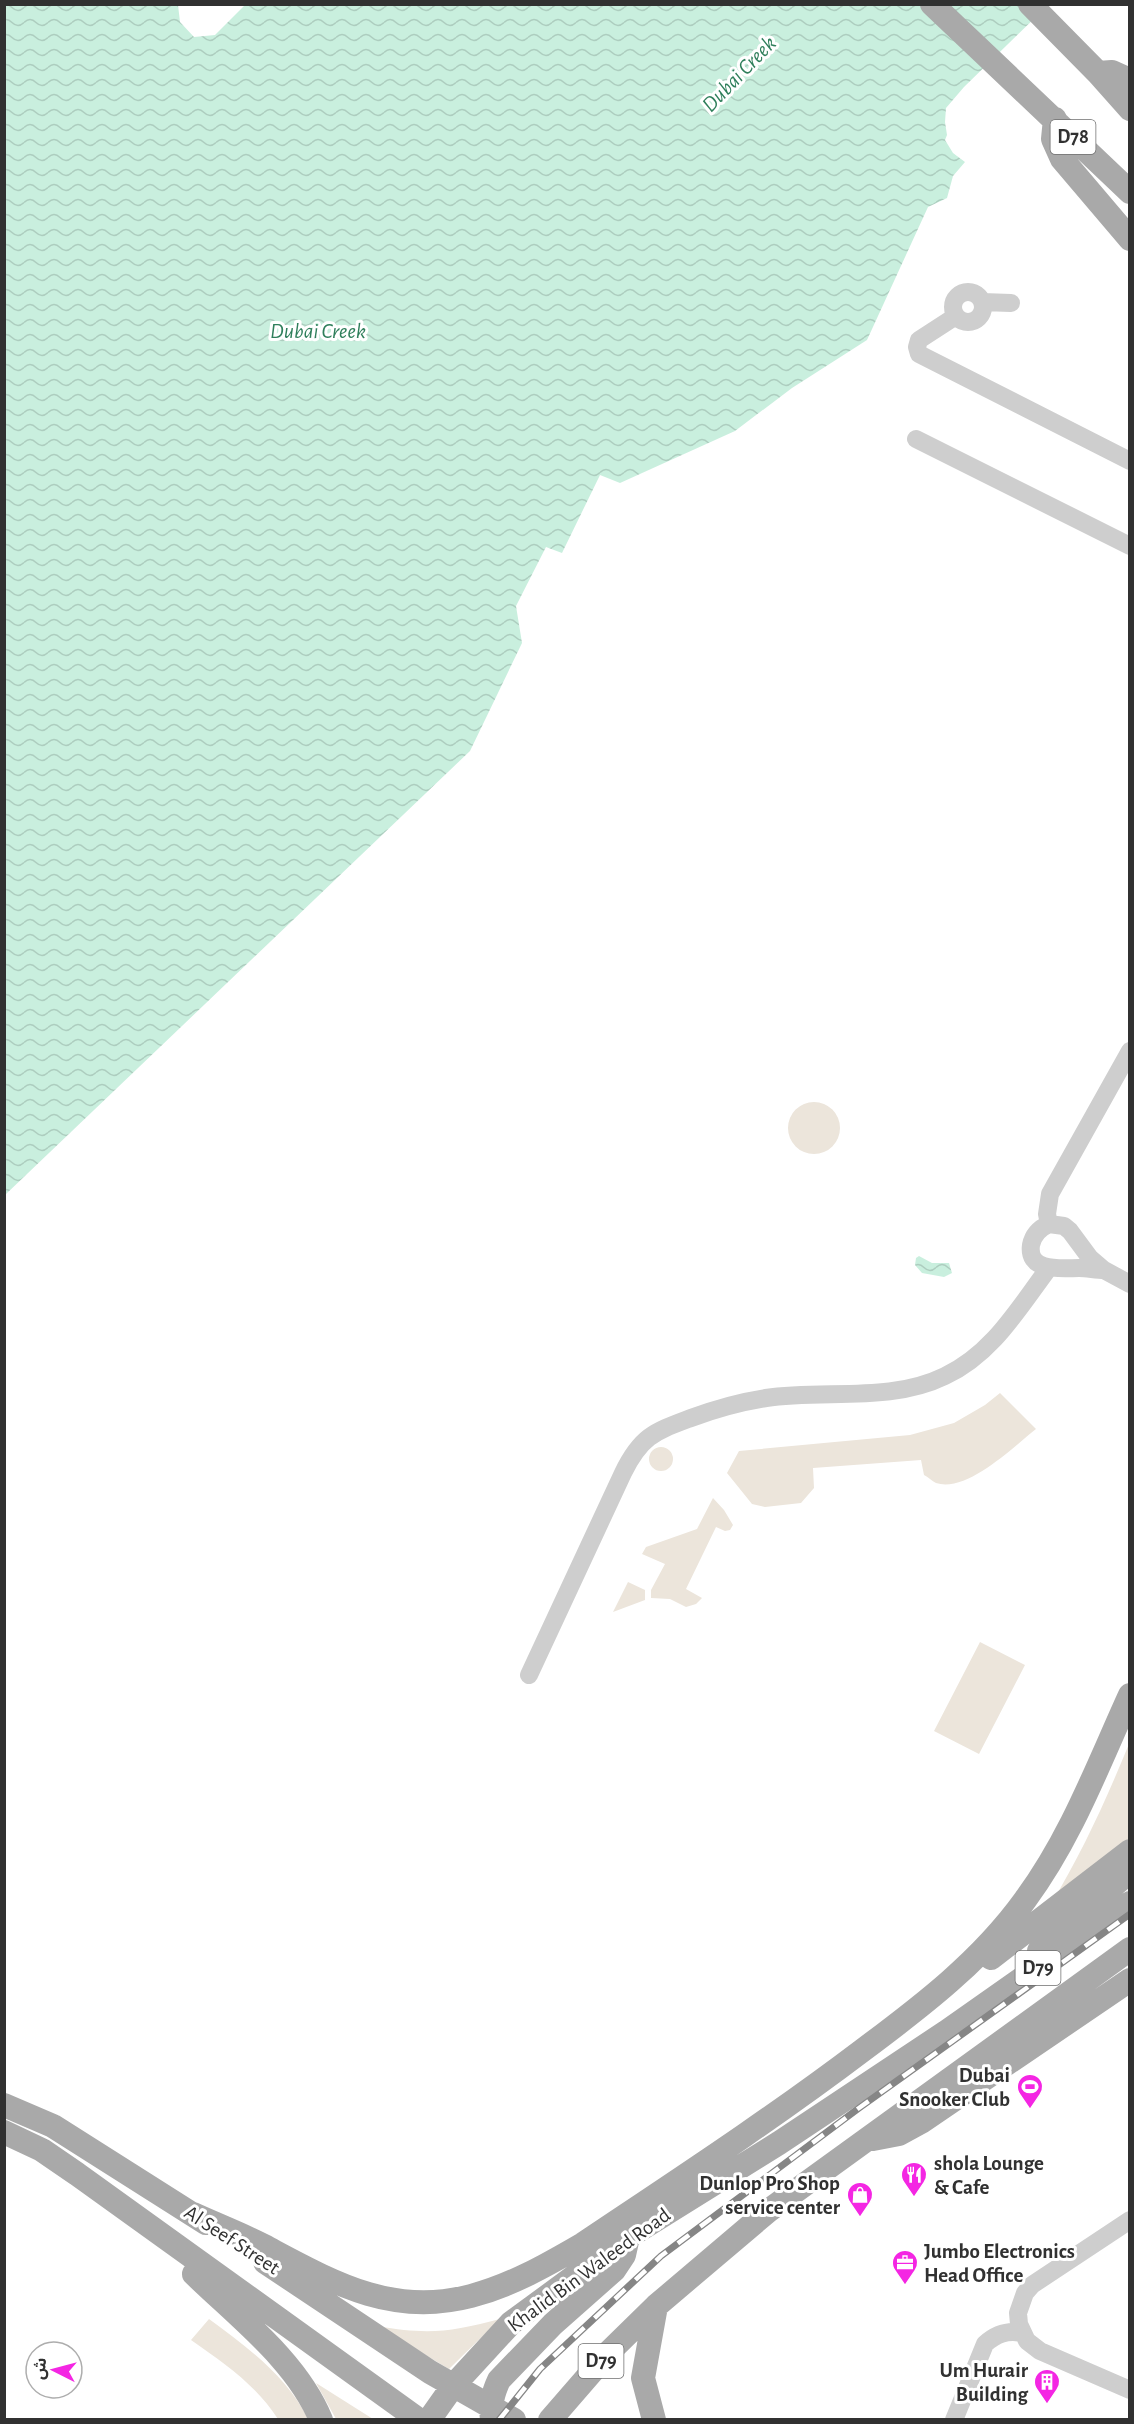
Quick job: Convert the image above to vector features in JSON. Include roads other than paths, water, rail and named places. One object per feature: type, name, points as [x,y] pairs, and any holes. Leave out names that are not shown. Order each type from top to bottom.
[{"type":"main road","name":"D78","points":[[932,4],[1130,192]]},
{"type":"main road","points":[[1030,4],[1130,109]]},
{"type":"main road","points":[[1098,73],[1112,72],[1130,80]]},
{"type":"main road","points":[[1055,119],[1053,139],[1062,159],[1130,239]]},
{"type":"main road","points":[[193,2214],[261,2244],[331,2282],[372,2296],[399,2300],[447,2301],[471,2296],[523,2277],[583,2244],[814,2087],[928,2001],[976,1957],[1002,1930],[1046,1870],[1086,1793],[1130,1695]]},
{"type":"main road","points":[[928,2001],[954,1986],[1130,1851]]},
{"type":"main road","points":[[946,2032],[1130,1871]]},
{"type":"main road","name":"Khalid Bin Waleed Road","points":[[429,2420],[453,2386],[511,2323],[628,2237],[779,2143],[946,2032],[1130,1903]]},
{"type":"main road","points":[[865,2139],[1130,1949]]},
{"type":"main road","name":"D79","points":[[550,2420],[609,2352],[656,2306],[768,2211],[865,2139],[888,2137],[921,2122],[1130,1980]]},
{"type":"main road","name":"Al Seef Street","points":[[4,2105],[53,2126],[193,2214],[453,2386],[487,2415],[514,2420]]},
{"type":"main road","name":"Al Seef Street","points":[[4,2132],[42,2150],[418,2420]]},
{"type":"main road","points":[[139,2220],[277,2354],[307,2391],[321,2420]]},
{"type":"main road","points":[[487,2415],[496,2386],[512,2365],[620,2263],[628,2237]]},
{"type":"main road","points":[[511,2323],[583,2244]]},
{"type":"main road","points":[[654,2420],[643,2378],[656,2306]]},
{"type":"street","points":[[1011,303],[982,303],[972,292],[961,293],[957,296],[953,306],[956,316],[919,340],[917,347],[919,354],[1130,461]]},
{"type":"street","points":[[916,438],[1130,546]]},
{"type":"street","points":[[1048,1224],[1047,1204],[1050,1194],[1130,1051]]},
{"type":"street","points":[[1104,1270],[1048,1269],[1034,1258],[1031,1244],[1037,1231],[1048,1224],[1064,1226],[1090,1258],[1104,1270],[1130,1284]]},
{"type":"street","points":[[529,1675],[628,1462],[642,1442],[664,1428],[740,1403],[767,1398],[896,1390],[929,1383],[958,1370],[990,1344],[1048,1269]]},
{"type":"street","points":[[1130,2220],[1032,2285],[1025,2293],[1018,2313],[1022,2333],[1033,2347],[1130,2390]]},
{"type":"street","points":[[954,2420],[985,2343],[993,2336],[1003,2332],[1022,2333]]},
{"type":"water","name":"Dubai Creek","points":[[246,4],[1048,5],[964,87],[946,108],[947,135],[945,140],[953,153],[965,162],[953,176],[947,198],[928,207],[867,340],[792,388],[735,431],[620,483],[600,475],[562,553],[546,547],[516,606],[522,643],[470,751],[5,1195],[5,5],[178,5],[180,22],[194,37],[215,35]]},
{"type":"water","points":[[919,1256],[932,1263],[949,1263],[952,1273],[944,1277],[922,1273],[915,1265],[916,1258]]},
{"type":"railway","points":[[499,2420],[540,2369],[661,2256],[859,2108],[1130,1914]]},
{"type":"place","name":"Dubai Snooker Club","points":[[1030,2110]]},
{"type":"place","name":"shola Lounge & Cafe","points":[[914,2198]]},
{"type":"place","name":"Dunlop Pro Shop service center","points":[[860,2218]]},
{"type":"place","name":"Jumbo Electronics Head Office","points":[[905,2286]]},
{"type":"place","name":"Um Hurair Building","points":[[1047,2405]]}]
